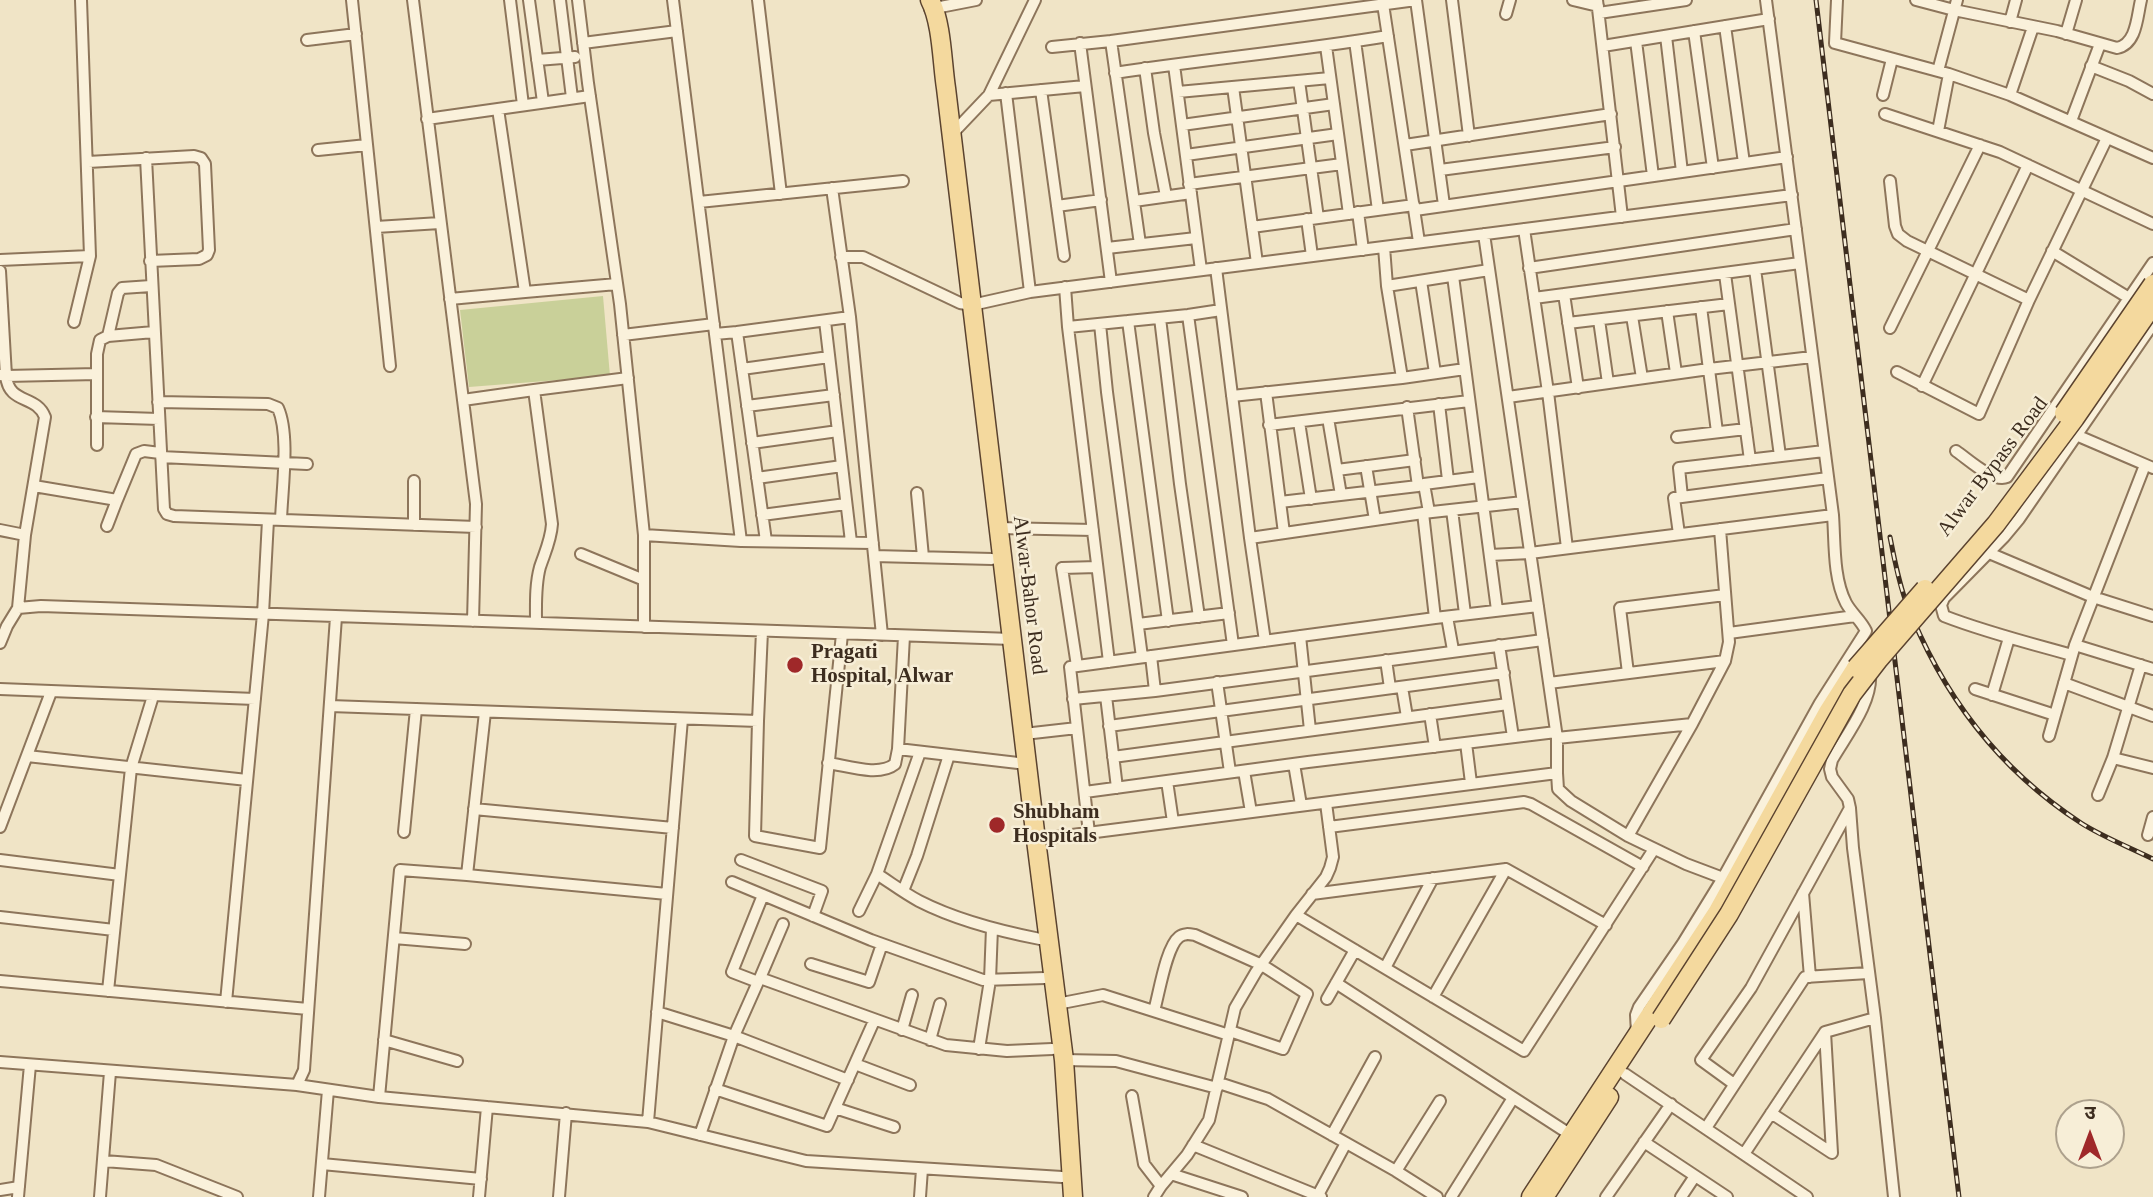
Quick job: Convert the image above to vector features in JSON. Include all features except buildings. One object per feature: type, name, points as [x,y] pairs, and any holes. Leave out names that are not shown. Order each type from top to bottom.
[{"type":"main road","name":"Alwar-Bahor Road","points":[[930,4],[951,135],[992,559],[1024,734],[1040,939],[1058,1054],[1073,1197]]},
{"type":"main road","name":"Alwar-Bahor Road","points":[[930,4],[966,304],[998,528],[1018,763],[1057,1004],[1063,1197]]},
{"type":"main road","name":"Alwar Bypass Road","points":[[1656,1016],[1717,913],[1828,712],[1856,668],[2004,496],[2153,284]]},
{"type":"main road","points":[[1544,1197],[1625,1074],[1656,1016],[1729,914],[1852,694],[1996,524],[2075,418],[2153,305]]},
{"type":"main road","points":[[1531,1197],[1637,1033],[1656,1016]]},
{"type":"street","points":[[74,322],[90,256],[81,0]]},
{"type":"street","points":[[352,0],[390,366]]},
{"type":"street","points":[[413,0],[476,504],[473,621]]},
{"type":"street","points":[[510,0],[523,105]]},
{"type":"street","points":[[529,0],[544,102]]},
{"type":"street","points":[[560,0],[572,98]]},
{"type":"street","points":[[578,0],[617,284],[645,535],[645,627]]},
{"type":"street","points":[[673,0],[741,541]]},
{"type":"street","points":[[758,0],[782,194]]},
{"type":"street","points":[[930,4],[976,0]]},
{"type":"street","points":[[951,135],[989,95],[1035,0]]},
{"type":"street","points":[[1052,47],[1111,41],[1345,4],[1383,4],[1416,0],[1444,205]]},
{"type":"street","points":[[1452,0],[1469,136]]},
{"type":"street","points":[[1506,14],[1510,0]]},
{"type":"street","points":[[1573,0],[1598,6],[1686,0]]},
{"type":"street","points":[[1766,0],[1833,515],[1838,575],[1846,604],[1866,631],[1870,691],[1832,760],[1830,769],[1832,777],[1848,799],[1850,808],[1894,1197]]},
{"type":"street","points":[[1837,0],[1835,43],[2010,94],[2153,158]]},
{"type":"street","points":[[1916,0],[1955,5],[2010,22],[2117,48],[2127,44],[2133,35],[2141,0]]},
{"type":"street","points":[[2010,22],[2016,0]]},
{"type":"street","points":[[2066,34],[2076,0]]},
{"type":"street","points":[[1383,4],[1419,242]]},
{"type":"street","points":[[1938,131],[1943,73],[1955,5]]},
{"type":"street","points":[[1598,6],[1622,216]]},
{"type":"street","points":[[1603,46],[1769,19]]},
{"type":"street","points":[[1725,26],[1744,163]]},
{"type":"street","points":[[2010,94],[2033,27]]},
{"type":"street","points":[[583,43],[677,31]]},
{"type":"street","points":[[1694,31],[1713,167]]},
{"type":"street","points":[[307,40],[356,34]]},
{"type":"street","points":[[1115,73],[1388,36]]},
{"type":"street","points":[[1666,36],[1682,172]]},
{"type":"street","points":[[1111,41],[1140,244]]},
{"type":"street","points":[[1355,41],[1378,210]]},
{"type":"street","points":[[1636,41],[1653,176]]},
{"type":"street","points":[[1080,43],[1111,282]]},
{"type":"street","points":[[2071,121],[2100,44]]},
{"type":"street","points":[[1326,46],[1342,164],[1363,250]]},
{"type":"street","points":[[537,60],[584,55]]},
{"type":"street","points":[[1883,95],[1892,59]]},
{"type":"street","points":[[1174,65],[1200,270]]},
{"type":"street","points":[[2091,66],[2153,94]]},
{"type":"street","points":[[1145,68],[1166,196]]},
{"type":"street","points":[[1178,92],[1330,78]]},
{"type":"street","points":[[1299,81],[1311,169],[1312,256]]},
{"type":"street","points":[[989,95],[1085,86]]},
{"type":"street","points":[[1233,87],[1256,263]]},
{"type":"street","points":[[1041,90],[1064,256]]},
{"type":"street","points":[[1006,93],[1030,292]]},
{"type":"street","points":[[427,119],[590,96]]},
{"type":"street","points":[[1182,125],[1334,104]]},
{"type":"street","points":[[498,109],[524,292]]},
{"type":"street","points":[[1405,145],[1611,114]]},
{"type":"street","points":[[1885,114],[2000,152],[2153,223]]},
{"type":"street","points":[[1186,155],[1338,134]]},
{"type":"street","points":[[1897,372],[1979,414],[2029,300],[2106,138]]},
{"type":"street","points":[[318,150],[367,145]]},
{"type":"street","points":[[1890,328],[1980,145]]},
{"type":"street","points":[[1440,170],[1615,147]]},
{"type":"street","points":[[88,162],[194,156],[201,158],[205,164],[209,250],[207,255],[199,259],[150,261]]},
{"type":"street","points":[[1252,227],[1378,210],[1444,205],[1787,157]]},
{"type":"street","points":[[146,159],[164,509],[167,514],[475,527]]},
{"type":"street","points":[[1134,201],[1245,177],[1342,164]]},
{"type":"street","points":[[1922,386],[2028,165]]},
{"type":"street","points":[[699,202],[903,181]]},
{"type":"street","points":[[1890,181],[1898,234],[1929,252],[2029,300]]},
{"type":"street","points":[[832,188],[850,317],[882,635]]},
{"type":"street","points":[[841,257],[863,257],[966,304],[1030,292],[1791,195]]},
{"type":"street","points":[[1057,206],[1101,200]]},
{"type":"street","points":[[376,227],[440,223]]},
{"type":"street","points":[[1524,229],[1567,548]]},
{"type":"street","points":[[1529,268],[1796,229]]},
{"type":"street","points":[[1484,234],[1556,735],[1558,789],[1571,801],[1628,836],[1686,864],[1723,878]]},
{"type":"street","points":[[1107,248],[1196,238]]},
{"type":"street","points":[[1384,247],[1402,378]]},
{"type":"street","points":[[2052,251],[2129,298]]},
{"type":"street","points":[[0,260],[90,256]]},
{"type":"street","points":[[1534,298],[1800,263]]},
{"type":"street","points":[[1956,451],[1995,478],[2007,477],[2153,263]]},
{"type":"street","points":[[1216,268],[1265,641]]},
{"type":"street","points":[[1755,269],[1780,456]]},
{"type":"street","points":[[1388,286],[1489,270]]},
{"type":"street","points":[[0,271],[3,375],[11,392],[43,410],[46,417],[25,535],[18,608],[0,643]]},
{"type":"street","points":[[1725,274],[1750,460]]},
{"type":"street","points":[[1452,276],[1497,610]]},
{"type":"street","points":[[1421,281],[1435,373]]},
{"type":"street","points":[[450,299],[617,284]]},
{"type":"street","points":[[108,336],[118,293],[122,288],[151,286]]},
{"type":"street","points":[[1065,288],[1109,662]]},
{"type":"street","points":[[1564,294],[1578,387]]},
{"type":"street","points":[[1569,324],[1729,304]]},
{"type":"street","points":[[1700,307],[1717,432]]},
{"type":"street","points":[[1068,327],[1221,310]]},
{"type":"street","points":[[1668,312],[1676,373]]},
{"type":"street","points":[[1188,315],[1233,645]]},
{"type":"street","points":[[1632,316],[1642,378]]},
{"type":"street","points":[[623,335],[715,329],[737,332],[850,317]]},
{"type":"street","points":[[1160,318],[1199,617]]},
{"type":"street","points":[[1599,320],[1608,383]]},
{"type":"street","points":[[825,321],[851,542]]},
{"type":"street","points":[[1128,321],[1168,621]]},
{"type":"street","points":[[1100,324],[1138,624],[1155,691]]},
{"type":"street","points":[[2153,324],[2019,519],[1944,598],[1941,605],[1944,615],[2009,638],[2153,669]]},
{"type":"street","points":[[97,445],[100,340],[108,336],[154,332]]},
{"type":"street","points":[[737,332],[766,541]]},
{"type":"street","points":[[742,369],[829,357]]},
{"type":"street","points":[[1508,397],[1812,357]]},
{"type":"street","points":[[1232,396],[1465,369]]},
{"type":"street","points":[[3,375],[97,374]]},
{"type":"street","points":[[463,400],[628,378]]},
{"type":"street","points":[[534,390],[552,524],[552,537],[540,568],[536,624]]},
{"type":"street","points":[[1266,392],[1284,533]]},
{"type":"street","points":[[747,406],[834,395]]},
{"type":"street","points":[[1269,425],[1469,401]]},
{"type":"street","points":[[158,402],[268,404],[278,408],[283,419],[281,520]]},
{"type":"street","points":[[1439,404],[1448,480]]},
{"type":"street","points":[[1280,502],[1418,486],[1408,407]]},
{"type":"street","points":[[96,417],[159,419]]},
{"type":"street","points":[[1328,418],[1341,495]]},
{"type":"street","points":[[1299,422],[1311,499]]},
{"type":"street","points":[[1677,437],[1746,429]]},
{"type":"street","points":[[752,443],[838,431]]},
{"type":"street","points":[[2049,736],[2074,650],[2093,597],[2149,466],[2076,435]]},
{"type":"street","points":[[107,526],[136,454],[144,451],[161,455],[307,464]]},
{"type":"street","points":[[1682,497],[1678,468],[1824,451]]},
{"type":"street","points":[[1337,470],[1415,460]]},
{"type":"street","points":[[757,478],[842,466]]},
{"type":"street","points":[[1366,466],[1374,520]]},
{"type":"street","points":[[1453,650],[1441,617],[1424,484],[1479,477]]},
{"type":"street","points":[[1679,534],[1674,498],[1828,478]]},
{"type":"street","points":[[414,481],[414,525]]},
{"type":"street","points":[[34,486],[117,500]]},
{"type":"street","points":[[917,493],[923,557]]},
{"type":"street","points":[[1250,538],[1523,502]]},
{"type":"street","points":[[762,515],[846,504]]},
{"type":"street","points":[[1452,510],[1465,614]]},
{"type":"street","points":[[1490,555],[1530,553],[1833,515]]},
{"type":"street","points":[[226,1002],[263,614],[268,520]]},
{"type":"street","points":[[998,528],[1093,530]]},
{"type":"street","points":[[1628,836],[1725,661],[1729,633],[1720,529]]},
{"type":"street","points":[[0,530],[25,535]]},
{"type":"street","points":[[645,535],[741,541],[873,543]]},
{"type":"street","points":[[1989,553],[2093,597],[2153,616]]},
{"type":"street","points":[[581,554],[645,580]]},
{"type":"street","points":[[874,556],[992,559]]},
{"type":"street","points":[[1077,666],[1062,568],[1097,567]]},
{"type":"street","points":[[1628,673],[1620,608],[1725,596]]},
{"type":"street","points":[[18,608],[41,606],[1007,639]]},
{"type":"street","points":[[1089,833],[1070,667],[1538,606]]},
{"type":"street","points":[[1138,624],[1229,614]]},
{"type":"street","points":[[1729,633],[1855,616]]},
{"type":"street","points":[[297,1085],[304,1070],[336,617]]},
{"type":"street","points":[[762,631],[755,836],[820,849],[842,634]]},
{"type":"street","points":[[1637,1033],[1636,1015],[1639,1007],[1723,878],[1820,703],[1866,631]]},
{"type":"street","points":[[828,763],[880,770],[889,769],[895,764],[904,636]]},
{"type":"street","points":[[1300,636],[1310,730]]},
{"type":"street","points":[[1992,695],[2009,638]]},
{"type":"street","points":[[1073,699],[1155,691],[1543,640]]},
{"type":"street","points":[[1499,645],[1513,737]]},
{"type":"street","points":[[1386,660],[1390,688]]},
{"type":"street","points":[[1549,683],[1725,661]]},
{"type":"street","points":[[2098,795],[2113,758],[2141,665]]},
{"type":"street","points":[[1109,726],[1504,673]]},
{"type":"street","points":[[1217,682],[1230,772]]},
{"type":"street","points":[[2064,683],[2153,716]]},
{"type":"street","points":[[1402,687],[1407,717]]},
{"type":"street","points":[[0,689],[255,699]]},
{"type":"street","points":[[1975,689],[2055,715]]},
{"type":"street","points":[[0,827],[51,692]]},
{"type":"street","points":[[108,991],[131,768],[153,695]]},
{"type":"street","points":[[1106,696],[1117,788]]},
{"type":"street","points":[[1113,757],[1508,704]]},
{"type":"street","points":[[330,706],[758,721]]},
{"type":"street","points":[[404,832],[416,709]]},
{"type":"street","points":[[467,875],[485,712]]},
{"type":"street","points":[[1430,714],[1435,747]]},
{"type":"street","points":[[648,1122],[682,719]]},
{"type":"street","points":[[1085,792],[1513,737],[1692,724]]},
{"type":"street","points":[[1024,734],[1077,728]]},
{"type":"street","points":[[1466,743],[1471,783]]},
{"type":"street","points":[[898,749],[1018,763]]},
{"type":"street","points":[[859,911],[877,874],[920,752]]},
{"type":"street","points":[[903,891],[949,755]]},
{"type":"street","points":[[27,756],[247,780]]},
{"type":"street","points":[[2113,758],[2153,768]]},
{"type":"street","points":[[1294,764],[1301,805]]},
{"type":"street","points":[[1244,771],[1251,812]]},
{"type":"street","points":[[1032,840],[1557,773]]},
{"type":"street","points":[[1167,781],[1173,822]]},
{"type":"street","points":[[1329,827],[1524,802],[1643,867]]},
{"type":"street","points":[[1154,1197],[1209,1120],[1235,1008],[1255,972],[1330,868],[1332,858],[1326,803]]},
{"type":"street","points":[[474,808],[673,828]]},
{"type":"street","points":[[1734,1084],[1701,1060],[1751,988],[1850,808]]},
{"type":"street","points":[[2148,835],[2153,817]]},
{"type":"street","points":[[1296,915],[1524,1051],[1654,849]]},
{"type":"street","points":[[0,860],[120,875]]},
{"type":"street","points":[[741,860],[822,891],[813,916]]},
{"type":"street","points":[[1312,894],[1506,869],[1606,925]]},
{"type":"street","points":[[1433,997],[1506,869]]},
{"type":"street","points":[[379,1097],[400,870],[667,894]]},
{"type":"street","points":[[877,874],[919,901],[949,914],[992,928],[1040,939]]},
{"type":"street","points":[[1385,968],[1433,878]]},
{"type":"street","points":[[732,882],[882,944],[983,980],[1045,978]]},
{"type":"street","points":[[1803,893],[1810,977]]},
{"type":"street","points":[[763,895],[732,972],[946,1045],[1116,1061],[1268,1099],[1437,1197]]},
{"type":"street","points":[[0,917],[114,930]]},
{"type":"street","points":[[700,1135],[734,1036],[783,924]]},
{"type":"street","points":[[979,1049],[990,979],[992,928]]},
{"type":"street","points":[[1057,1004],[1103,995],[1154,1011],[1283,1049],[1307,994],[1262,965],[1195,935],[1186,934],[1178,937],[1171,947],[1154,1011]]},
{"type":"street","points":[[394,938],[465,944]]},
{"type":"street","points":[[811,964],[869,982],[882,944]]},
{"type":"street","points":[[1326,999],[1354,950]]},
{"type":"street","points":[[1706,1128],[1805,977],[1868,973]]},
{"type":"street","points":[[0,981],[308,1009]]},
{"type":"street","points":[[1336,983],[1571,1135]]},
{"type":"street","points":[[902,1030],[912,995]]},
{"type":"street","points":[[930,1040],[940,1004]]},
{"type":"street","points":[[657,1012],[734,1036],[848,1080]]},
{"type":"street","points":[[1744,1154],[1825,1031],[1875,1018]]},
{"type":"street","points":[[716,1089],[827,1126],[874,1021]]},
{"type":"street","points":[[1771,1113],[1832,1153],[1825,1031]]},
{"type":"street","points":[[384,1040],[457,1061]]},
{"type":"street","points":[[1332,1135],[1374,1057]]},
{"type":"street","points":[[0,1062],[297,1085],[379,1097],[648,1122],[806,1161],[1062,1177]]},
{"type":"street","points":[[855,1064],[910,1085]]},
{"type":"street","points":[[0,1190],[19,1192],[30,1065]]},
{"type":"street","points":[[100,1197],[110,1072]]},
{"type":"street","points":[[1625,1074],[1807,1197]]},
{"type":"street","points":[[319,1197],[328,1090]]},
{"type":"street","points":[[1132,1096],[1144,1164],[1161,1186]]},
{"type":"street","points":[[1451,1197],[1513,1098]]},
{"type":"street","points":[[1396,1171],[1440,1101]]},
{"type":"street","points":[[1606,1197],[1671,1104]]},
{"type":"street","points":[[480,1197],[486,1107]]},
{"type":"street","points":[[835,1108],[894,1127]]},
{"type":"street","points":[[559,1197],[566,1113]]},
{"type":"street","points":[[1644,1142],[1727,1197]]},
{"type":"street","points":[[1193,1145],[1320,1196],[1346,1143]]},
{"type":"street","points":[[104,1161],[156,1165],[237,1197]]},
{"type":"street","points":[[322,1164],[481,1179]]},
{"type":"street","points":[[920,1197],[922,1169]]},
{"type":"street","points":[[1171,1174],[1242,1197]]},
{"type":"street","points":[[1681,1197],[1695,1176]]},
{"type":"green space","points":[[603,296],[610,376],[469,387],[460,310]]},
{"type":"railway","points":[[1816,0],[1959,1197]]},
{"type":"railway","points":[[1890,537],[1896,568],[1919,633],[1954,697],[1975,726],[1998,753],[2051,802],[2089,828],[2153,859]]},
{"type":"place","name":"Pragati Hospital, Alwar","points":[[795,665]]},
{"type":"place","name":"Shubham Hospitals","points":[[997,825]]}]
